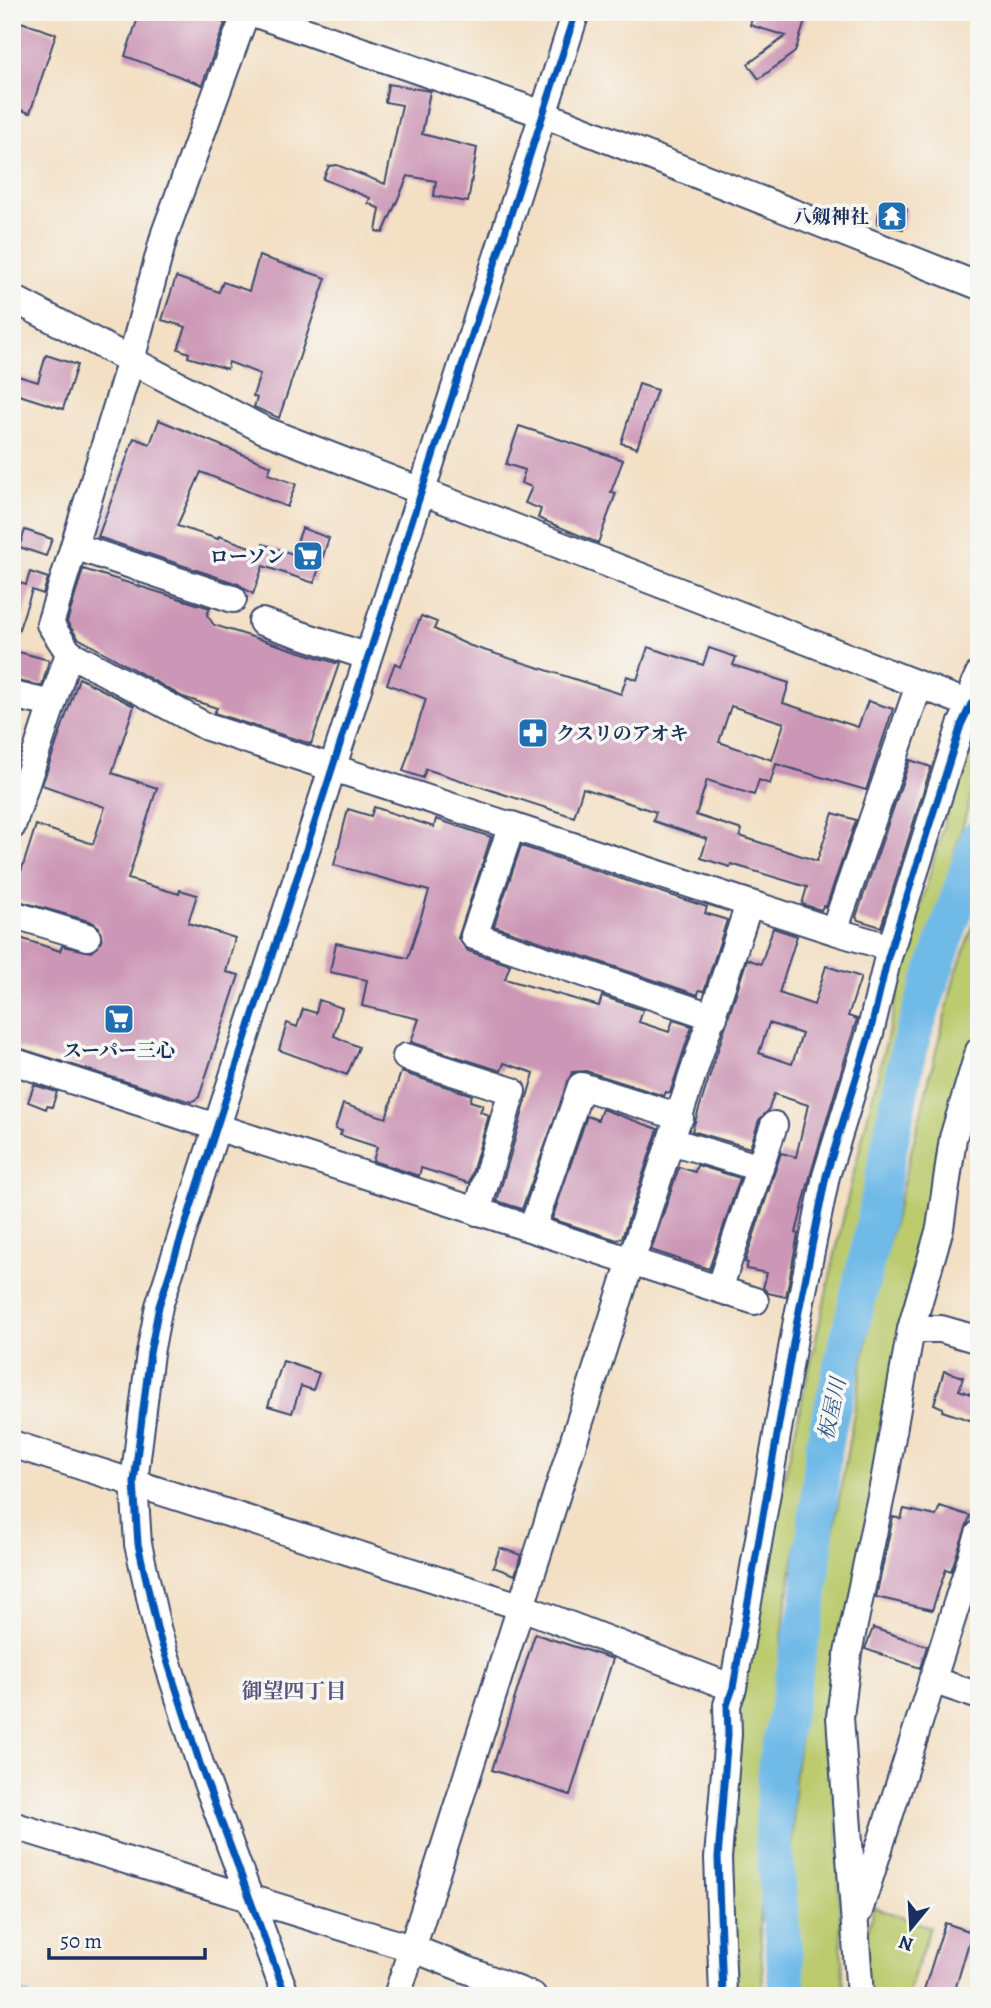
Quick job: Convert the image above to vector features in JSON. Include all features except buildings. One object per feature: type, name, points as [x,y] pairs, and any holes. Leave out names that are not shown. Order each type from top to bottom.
[{"type":"street","points":[[891,948],[207,727],[69,653],[50,624],[131,360],[165,233],[248,12],[543,114],[979,286]]},
{"type":"street","points":[[286,1996],[201,1767],[158,1632],[138,1544],[134,1482],[150,1353],[159,1306],[366,656],[576,12]]},
{"type":"street","points":[[12,298],[264,430],[420,493],[976,696],[961,725],[891,948],[870,1033],[826,1176],[733,1688],[727,1705],[729,1734],[718,1858],[723,1996]]},
{"type":"street","points":[[74,546],[233,599]]},
{"type":"street","points":[[262,622],[366,656]]},
{"type":"street","points":[[12,826],[19,784],[52,704],[69,653]]},
{"type":"street","points":[[834,931],[917,691]]},
{"type":"street","points":[[12,695],[52,704]]},
{"type":"street","points":[[512,825],[474,936],[714,1017]]},
{"type":"street","points":[[397,1996],[631,1261],[714,1017],[749,904]]},
{"type":"street","points":[[12,914],[87,937]]},
{"type":"street","points":[[860,1996],[840,1717],[848,1653],[884,1482],[911,1329],[940,1228],[953,1138],[979,1051]]},
{"type":"street","points":[[407,1057],[512,1091],[477,1212]]},
{"type":"street","points":[[12,1061],[755,1301]]},
{"type":"street","points":[[532,1230],[581,1086],[760,1168]]},
{"type":"street","points":[[719,1289],[774,1125]]},
{"type":"street","points":[[911,1329],[940,1329],[979,1340]]},
{"type":"street","points":[[12,1444],[522,1607],[733,1688]]},
{"type":"street","points":[[855,1922],[979,1534]]},
{"type":"street","points":[[932,1680],[979,1696]]},
{"type":"street","points":[[12,1825],[414,1949],[533,1996]]},
{"type":"green space","points":[[968,739],[979,742],[979,770],[900,1040],[823,1396],[786,1604],[771,1733],[760,1927],[764,1996],[732,1996],[729,1972],[736,1717],[761,1582],[850,1188],[911,940]]},
{"type":"green space","points":[[979,909],[979,1039],[945,1139],[904,1324],[836,1709],[839,1897],[844,1996],[803,1996],[791,1880],[795,1771],[809,1671],[872,1309],[954,979]]},
{"type":"green space","points":[[874,1907],[930,1927],[907,1996],[867,1996],[863,1943]]},
{"type":"waterway","name":"板屋川","points":[[788,1996],[773,1838],[776,1766],[809,1599],[824,1444],[870,1245],[909,1047],[979,837]]},
{"type":"waterway","points":[[12,1991],[27,1996]]},
{"type":"cycle path","points":[[286,1996],[201,1767],[158,1632],[138,1544],[134,1482],[150,1353],[159,1306],[576,12]]},
{"type":"cycle path","points":[[723,1996],[718,1858],[728,1734],[727,1705],[733,1688],[796,1326],[826,1176],[870,1033],[888,957],[961,725],[971,704]]},
{"type":"place","name":"八剱神社","points":[[892,216]]},
{"type":"place","name":"ローソン","points":[[308,556]]},
{"type":"place","name":"クスリのアオキ","points":[[533,733]]},
{"type":"place","name":"スーパー三心","points":[[119,1019]]},
{"type":"district","name":"御望四丁目","points":[[294,1691]]}]
